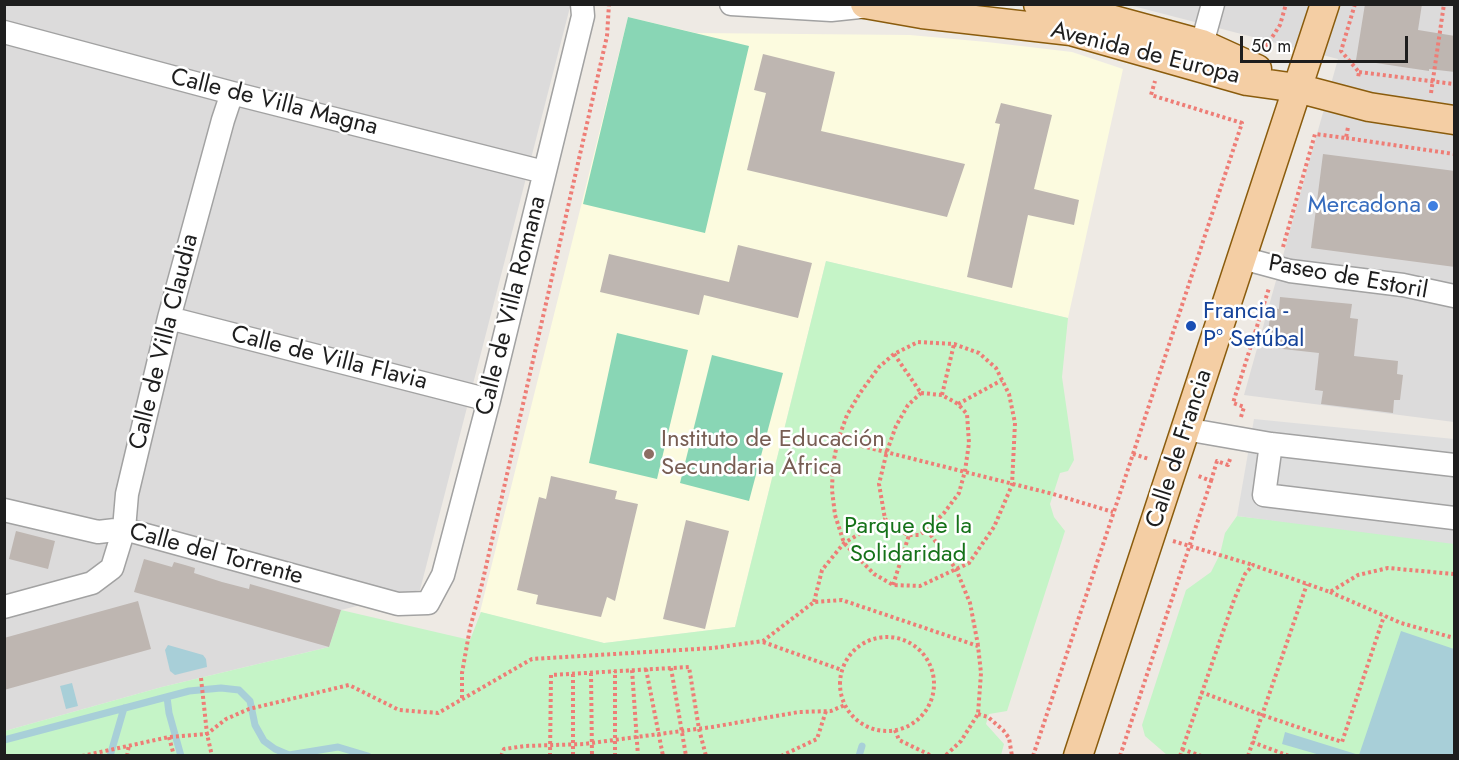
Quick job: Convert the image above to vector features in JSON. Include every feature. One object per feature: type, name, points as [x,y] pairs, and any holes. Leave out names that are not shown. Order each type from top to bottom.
[{"type":"main road","name":"Avenida de Europa","points":[[1038,4],[1072,9],[1202,44],[1298,88]]},
{"type":"main road","name":"Calle de Francia","points":[[1078,756],[1325,4]]},
{"type":"main road","name":"Avenida de Europa","points":[[867,5],[921,14],[1071,31],[1247,81],[1298,88]]},
{"type":"main road","points":[[1298,88],[1351,103],[1441,119]]},
{"type":"street","name":"Calle de Villa Romana","points":[[428,603],[443,575],[489,399],[583,15],[582,4]]},
{"type":"street","points":[[731,4],[831,10],[867,5]]},
{"type":"street","points":[[1202,44],[1213,4]]},
{"type":"street","name":"Calle de Villa Magna","points":[[4,32],[232,93],[544,172]]},
{"type":"street","name":"Calle de Villa Claudia","points":[[4,608],[92,583],[112,568],[124,529],[127,494],[169,318],[232,93]]},
{"type":"street","name":"Paseo de Estoril","points":[[1242,258],[1290,271],[1403,285],[1455,296]]},
{"type":"street","name":"Calle de Villa Flavia","points":[[169,318],[489,399]]},
{"type":"street","points":[[1185,429],[1272,444],[1455,465]]},
{"type":"street","points":[[1272,444],[1264,495],[1455,518]]},
{"type":"street","name":"Calle del Torrente","points":[[4,510],[98,532],[124,529],[398,604],[428,603]]},
{"type":"path","points":[[462,699],[462,673],[470,628],[607,36],[609,4]]},
{"type":"path","points":[[1256,42],[1267,45],[1280,25],[1286,4]]},
{"type":"path","points":[[1355,4],[1341,51],[1359,72],[1455,84]]},
{"type":"path","points":[[1441,119],[1433,81],[1444,4]]},
{"type":"path","points":[[1133,454],[1242,123],[1151,96],[1162,57]]},
{"type":"path","points":[[1346,138],[1351,103],[1359,72]]},
{"type":"path","points":[[1211,481],[1217,461],[1228,465],[1244,407],[1233,404],[1270,285],[1287,288],[1293,254],[1282,249],[1315,134],[1455,154]]},
{"type":"path","points":[[918,342],[954,344],[979,353],[996,368],[1009,394],[1016,423],[1012,485],[994,527],[969,563],[920,586],[893,585],[874,574],[844,543],[835,515],[832,490],[833,465],[838,440],[860,393],[879,367],[894,354],[918,342]]},
{"type":"path","points":[[942,395],[954,344]]},
{"type":"path","points":[[894,354],[921,393]]},
{"type":"path","points":[[958,404],[1002,380]]},
{"type":"path","points":[[921,393],[942,395],[958,404],[967,414],[969,443],[965,471],[959,493],[944,513],[927,530],[919,535],[909,535],[899,531],[885,519],[879,484],[886,451],[908,405],[921,393]]},
{"type":"path","points":[[838,440],[1053,494],[1113,512]]},
{"type":"path","points":[[814,602],[822,570],[844,543],[885,519]]},
{"type":"path","points":[[927,530],[956,569],[970,603],[981,673],[978,714],[961,741],[945,756]]},
{"type":"path","points":[[1152,534],[1253,565],[1330,592],[1401,623],[1455,638]]},
{"type":"path","points":[[893,585],[909,535]]},
{"type":"path","points":[[1180,756],[1234,600],[1245,574],[1253,565]]},
{"type":"path","points":[[1330,592],[1358,575],[1388,568],[1455,574]]},
{"type":"path","points":[[1248,756],[1307,584]]},
{"type":"path","points":[[763,641],[814,602],[842,600],[978,646]]},
{"type":"path","points":[[1201,692],[1342,742],[1384,616]]},
{"type":"path","points":[[890,636],[906,640],[925,655],[933,670],[934,687],[928,707],[916,721],[895,730],[886,731],[868,727],[855,718],[845,705],[840,688],[842,670],[849,656],[858,646],[872,639],[890,636]]},
{"type":"path","points":[[82,756],[173,737],[207,734],[226,719],[251,708],[349,685],[399,710],[438,713],[532,659],[713,648],[763,641],[842,670]]},
{"type":"path","points":[[550,756],[551,675],[689,667],[699,729],[706,756]]},
{"type":"path","points":[[671,668],[686,756]]},
{"type":"path","points":[[646,669],[663,756]]},
{"type":"path","points":[[632,670],[638,756]]},
{"type":"path","points":[[615,671],[615,756]]},
{"type":"path","points":[[591,673],[592,756]]},
{"type":"path","points":[[573,674],[573,756]]},
{"type":"path","points":[[201,678],[207,734],[212,756]]},
{"type":"path","points":[[501,756],[504,749],[592,743],[699,729],[799,712],[826,711],[845,705]]},
{"type":"path","points":[[781,756],[817,739],[826,711]]},
{"type":"path","points":[[978,714],[988,717],[1003,730],[1009,738],[1012,756]]},
{"type":"path","points":[[895,730],[899,740],[932,756]]},
{"type":"path","points":[[173,737],[174,756]]},
{"type":"path","points":[[1252,742],[1289,756]]},
{"type":"path","points":[[127,756],[129,745]]},
{"type":"path","points":[[1182,748],[1201,756]]},
{"type":"shaded area","points":[[5,5],[570,5],[570,7],[420,590],[341,610],[329,647],[162,687],[5,731]]},
{"type":"shaded area","points":[[1129,5],[1454,5],[1454,422],[1244,395],[1338,59]]},
{"type":"shaded area","name":"Instituto de Educación Secundaria África","points":[[628,17],[696,33],[910,35],[987,42],[1072,52],[1123,69],[1068,318],[826,261],[735,627],[604,643],[480,612]]},
{"type":"shaded area","points":[[1254,419],[1454,439],[1454,544],[1237,516]]},
{"type":"green space","points":[[628,17],[749,46],[705,233],[583,204]]},
{"type":"green space","name":"Parque de la Solidaridad","points":[[826,261],[1068,318],[1062,377],[1074,460],[1068,471],[1060,473],[1050,504],[1054,517],[1065,531],[1007,711],[989,714],[986,724],[1004,744],[1001,755],[5,756],[5,731],[162,687],[329,647],[341,610],[470,640],[481,612],[604,643],[735,627]]},
{"type":"green space","points":[[617,333],[688,350],[657,479],[589,463]]},
{"type":"green space","points":[[712,355],[783,373],[749,501],[680,483]]},
{"type":"green space","points":[[1237,516],[1454,541],[1454,755],[1167,755],[1145,736],[1142,725],[1186,590],[1211,572],[1220,554],[1225,533]]},
{"type":"water","points":[[1401,631],[1454,649],[1454,755],[1359,755]]},
{"type":"water","points":[[168,645],[203,655],[207,667],[175,675],[170,671],[165,650]]},
{"type":"water","points":[[72,683],[78,706],[66,709],[60,686]]},
{"type":"water","points":[[1285,732],[1359,755],[1320,755],[1282,744]]},
{"type":"building","points":[[1365,4],[1422,4],[1418,30],[1455,36],[1455,72],[1429,69],[1429,71],[1356,60]]},
{"type":"building","points":[[763,54],[835,72],[821,131],[965,164],[947,217],[747,170],[766,93],[754,90]]},
{"type":"building","points":[[1001,103],[1052,115],[1034,189],[1079,200],[1074,225],[1028,215],[1012,288],[967,277],[1000,124],[995,123]]},
{"type":"building","points":[[1323,154],[1455,171],[1455,267],[1311,248]]},
{"type":"building","points":[[738,245],[812,263],[798,318],[704,295],[699,315],[600,292],[609,254],[729,282]]},
{"type":"building","points":[[1280,297],[1352,304],[1350,318],[1358,319],[1354,356],[1398,361],[1397,374],[1403,375],[1400,400],[1394,400],[1393,413],[1321,404],[1323,391],[1315,390],[1319,353],[1274,348],[1276,334],[1268,333],[1271,308],[1279,309]]},
{"type":"building","points":[[551,476],[617,491],[615,499],[638,504],[615,601],[607,597],[601,617],[536,604],[538,595],[517,590],[539,497],[546,499]]},
{"type":"building","points":[[686,520],[729,531],[705,629],[663,619]]},
{"type":"building","points":[[16,531],[55,541],[48,569],[9,559]]},
{"type":"building","points":[[144,559],[172,567],[174,562],[195,568],[194,573],[222,582],[249,589],[250,584],[341,610],[329,647],[134,592]]},
{"type":"building","points":[[138,601],[151,649],[4,690],[4,638]]},
{"type":"waterway","points":[[4,740],[189,691],[221,688],[239,690],[250,701],[255,725],[264,741],[275,749],[289,755],[338,747],[368,756]]},
{"type":"waterway","points":[[167,697],[181,756]]},
{"type":"waterway","points":[[110,756],[124,708]]},
{"type":"waterway","points":[[859,756],[862,746]]},
{"type":"place","name":"Mercadona","points":[[1433,206]]},
{"type":"place","name":"Francia - Pº Setúbal","points":[[1191,326]]},
{"type":"place","name":"Instituto de Educación Secundaria África","points":[[649,454]]}]
